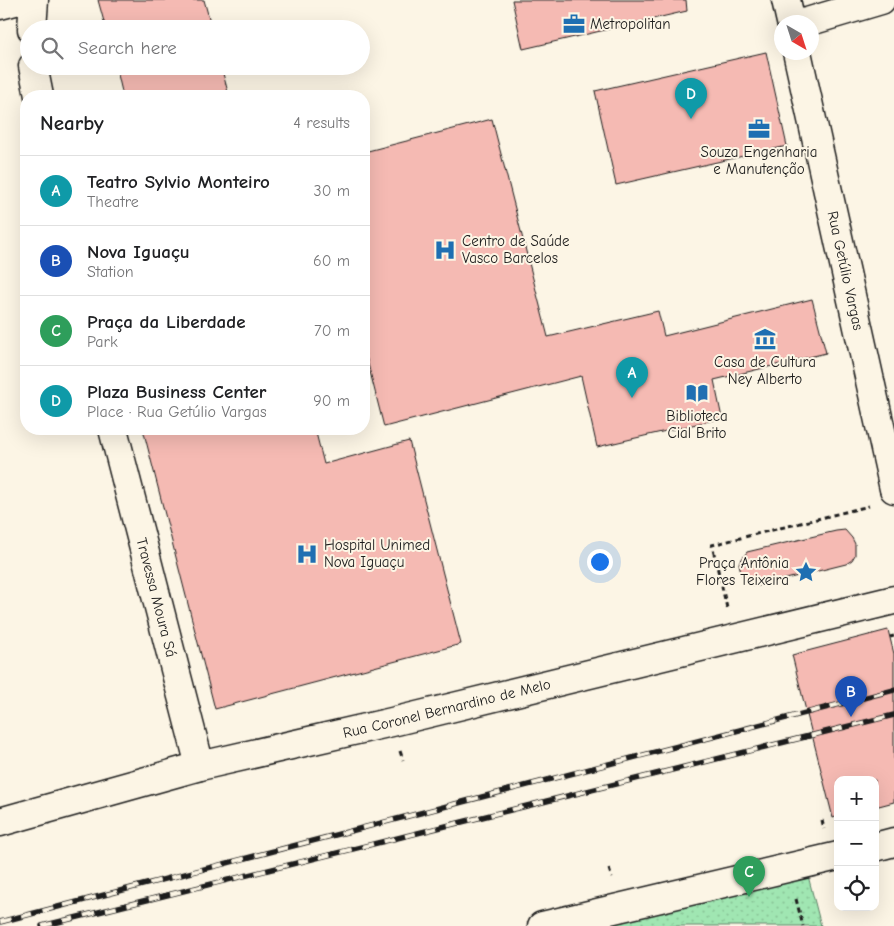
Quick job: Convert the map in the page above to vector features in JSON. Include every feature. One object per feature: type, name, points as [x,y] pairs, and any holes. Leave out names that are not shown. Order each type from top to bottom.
[{"type":"main road","points":[[0,5],[19,0]]},
{"type":"main road","points":[[33,20],[34,0]]},
{"type":"main road","points":[[786,0],[789,15]]},
{"type":"main road","points":[[819,18],[882,0]]},
{"type":"main road","name":"Rua Getúlio Vargas","points":[[800,60],[884,497]]},
{"type":"main road","points":[[34,75],[37,90]]},
{"type":"main road","name":"Travessa Moura Sá","points":[[115,435],[200,766]]},
{"type":"main road","name":"Rua Coronel Bernardino de Melo","points":[[0,822],[200,766],[392,722],[894,600]]},
{"type":"main road","points":[[879,846],[894,842]]},
{"type":"main road","points":[[542,926],[834,857]]},
{"type":"path","points":[[735,638],[712,545],[884,497]]},
{"type":"path","points":[[795,893],[803,926]]},
{"type":"green space","points":[[806,868],[821,926],[564,926]]},
{"type":"building","points":[[98,0],[204,0],[210,20],[104,20]]},
{"type":"building","name":"Metropolitan","points":[[512,0],[686,0],[687,11],[523,49]]},
{"type":"building","points":[[766,52],[787,146],[616,185],[595,91]]},
{"type":"building","points":[[118,75],[223,75],[227,90],[122,90]]},
{"type":"building","name":"Centro de Saúde Vasco Barcelos","points":[[492,119],[548,337],[658,311],[664,336],[812,299],[826,353],[714,380],[722,418],[597,447],[581,376],[384,427],[370,372],[370,150]]},
{"type":"building","name":"Hospital Unimed Nova Iguaçu","points":[[145,435],[317,435],[324,464],[409,441],[461,644],[215,709]]},
{"type":"building","points":[[845,530],[855,544],[855,555],[846,564],[758,586],[749,584],[741,574],[739,563],[747,552]]},
{"type":"building","points":[[888,630],[894,654],[894,802],[879,806],[879,776],[834,776],[833,818],[792,655]]},
{"type":"railway","points":[[0,922],[894,690]]},
{"type":"railway","points":[[42,926],[894,715]]},
{"type":"place","name":"Metropolitan","points":[[574,24]]},
{"type":"place","name":"Plaza Business Center","points":[[691,119]]},
{"type":"place","name":"Souza Engenharia e Manutenção","points":[[759,129]]},
{"type":"place","name":"Centro de Saúde Vasco Barcelos","points":[[445,250]]},
{"type":"place","name":"Casa de Cultura Ney Alberto","points":[[765,339]]},
{"type":"place","name":"Biblioteca Cial Brito","points":[[697,393]]},
{"type":"place","name":"Teatro Sylvio Monteiro","points":[[632,398]]},
{"type":"place","name":"Hospital Unimed Nova Iguaçu","points":[[307,554]]},
{"type":"place","name":"Praça Antônia Flores Teixeira","points":[[806,572]]},
{"type":"place","name":"Nova Iguaçu","points":[[851,717]]},
{"type":"place","name":"Praça da Liberdade","points":[[749,897]]}]
